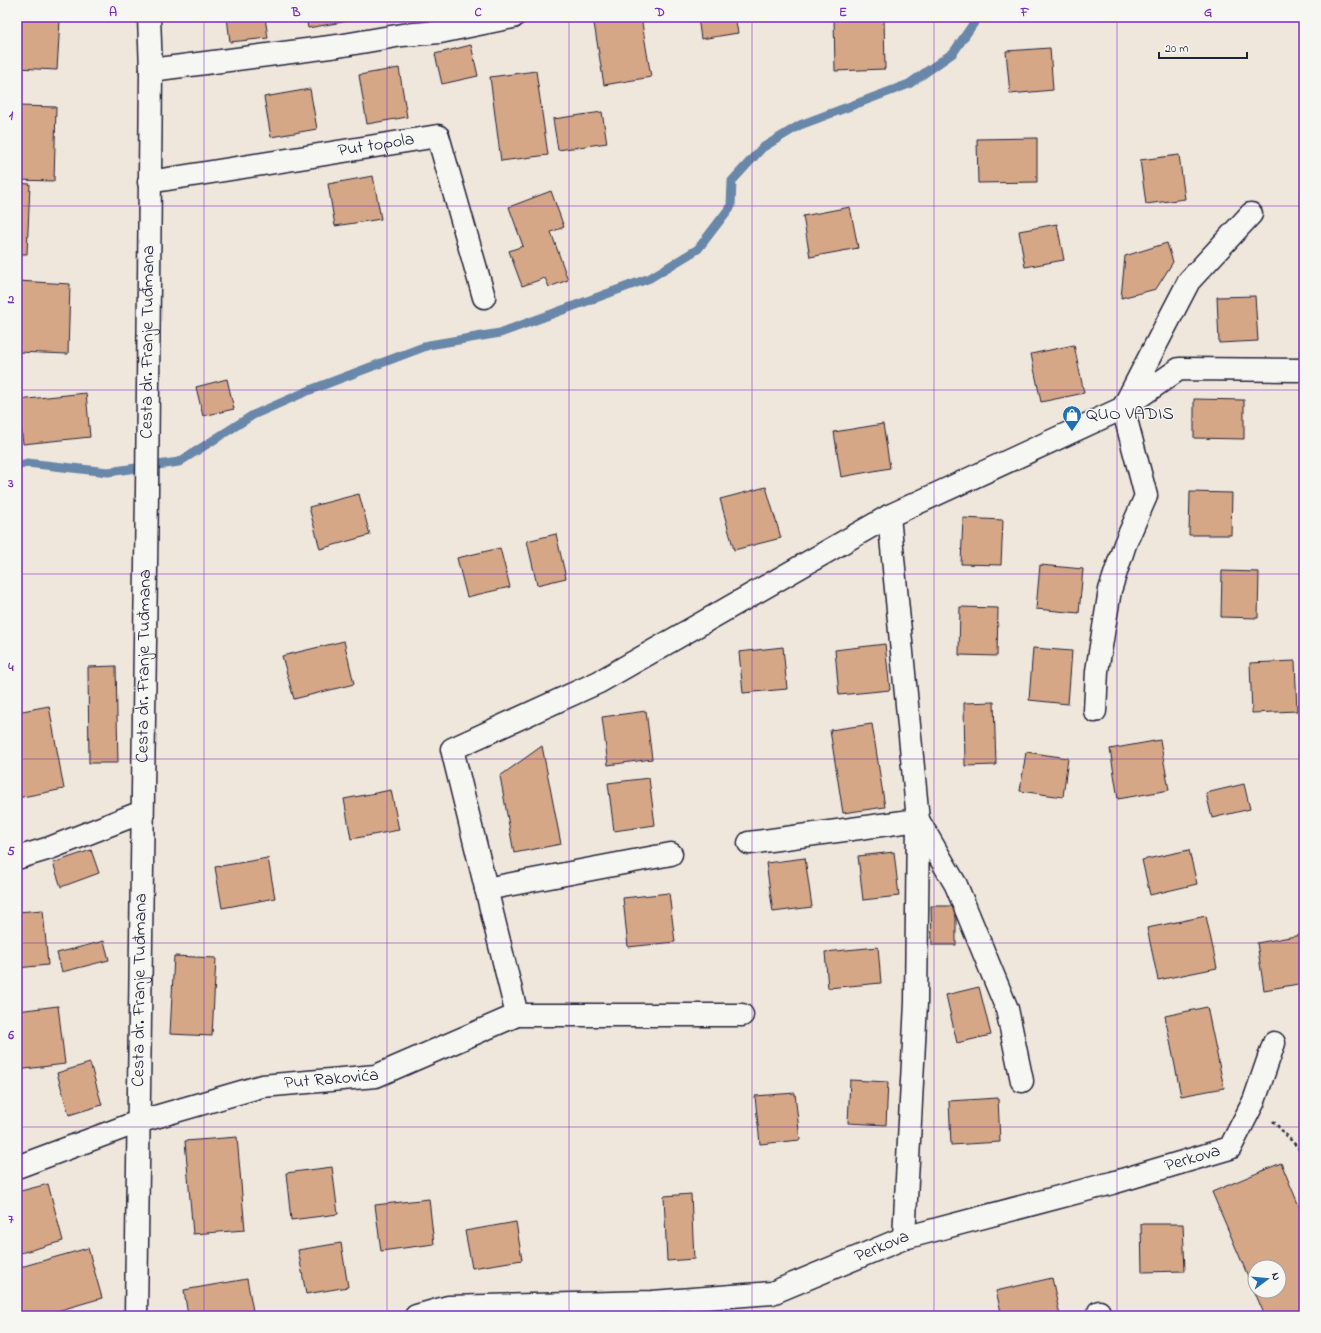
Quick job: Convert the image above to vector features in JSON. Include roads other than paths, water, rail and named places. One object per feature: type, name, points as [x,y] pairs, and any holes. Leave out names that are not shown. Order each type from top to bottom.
[{"type":"street","name":"Cesta dr. Franje Tuđmana","points":[[136,1316],[147,491],[146,446],[151,70],[149,17]]},
{"type":"street","points":[[151,70],[338,46],[402,35],[440,32],[513,17]]},
{"type":"street","name":"Put topola","points":[[150,182],[438,136],[484,297]]},
{"type":"street","points":[[1095,711],[1097,671],[1110,590],[1125,544],[1146,496],[1123,408],[1189,281],[1251,214]]},
{"type":"street","points":[[742,1015],[517,1015],[452,749],[599,682],[889,516],[1123,408],[1180,369],[1304,370]]},
{"type":"street","points":[[889,516],[918,820],[916,1003],[904,1238]]},
{"type":"street","points":[[17,858],[50,848],[142,812]]},
{"type":"street","points":[[749,843],[918,820]]},
{"type":"street","points":[[918,820],[956,886],[1007,1009],[1022,1081]]},
{"type":"street","points":[[486,889],[671,854]]},
{"type":"street","name":"Put Rakovića","points":[[17,1167],[138,1122],[262,1086],[376,1076],[517,1015]]},
{"type":"street","name":"Perkova","points":[[416,1316],[448,1307],[652,1302],[772,1293],[904,1238],[1112,1183],[1230,1148],[1254,1101],[1274,1043]]},
{"type":"waterway","points":[[17,466],[27,463],[108,472],[179,462],[253,415],[310,390],[429,345],[500,333],[650,278],[698,249],[731,206],[732,181],[762,148],[800,125],[909,84],[953,53],[978,17]]},
{"type":"place","name":"QUO VADIS","points":[[1072,432]]}]
